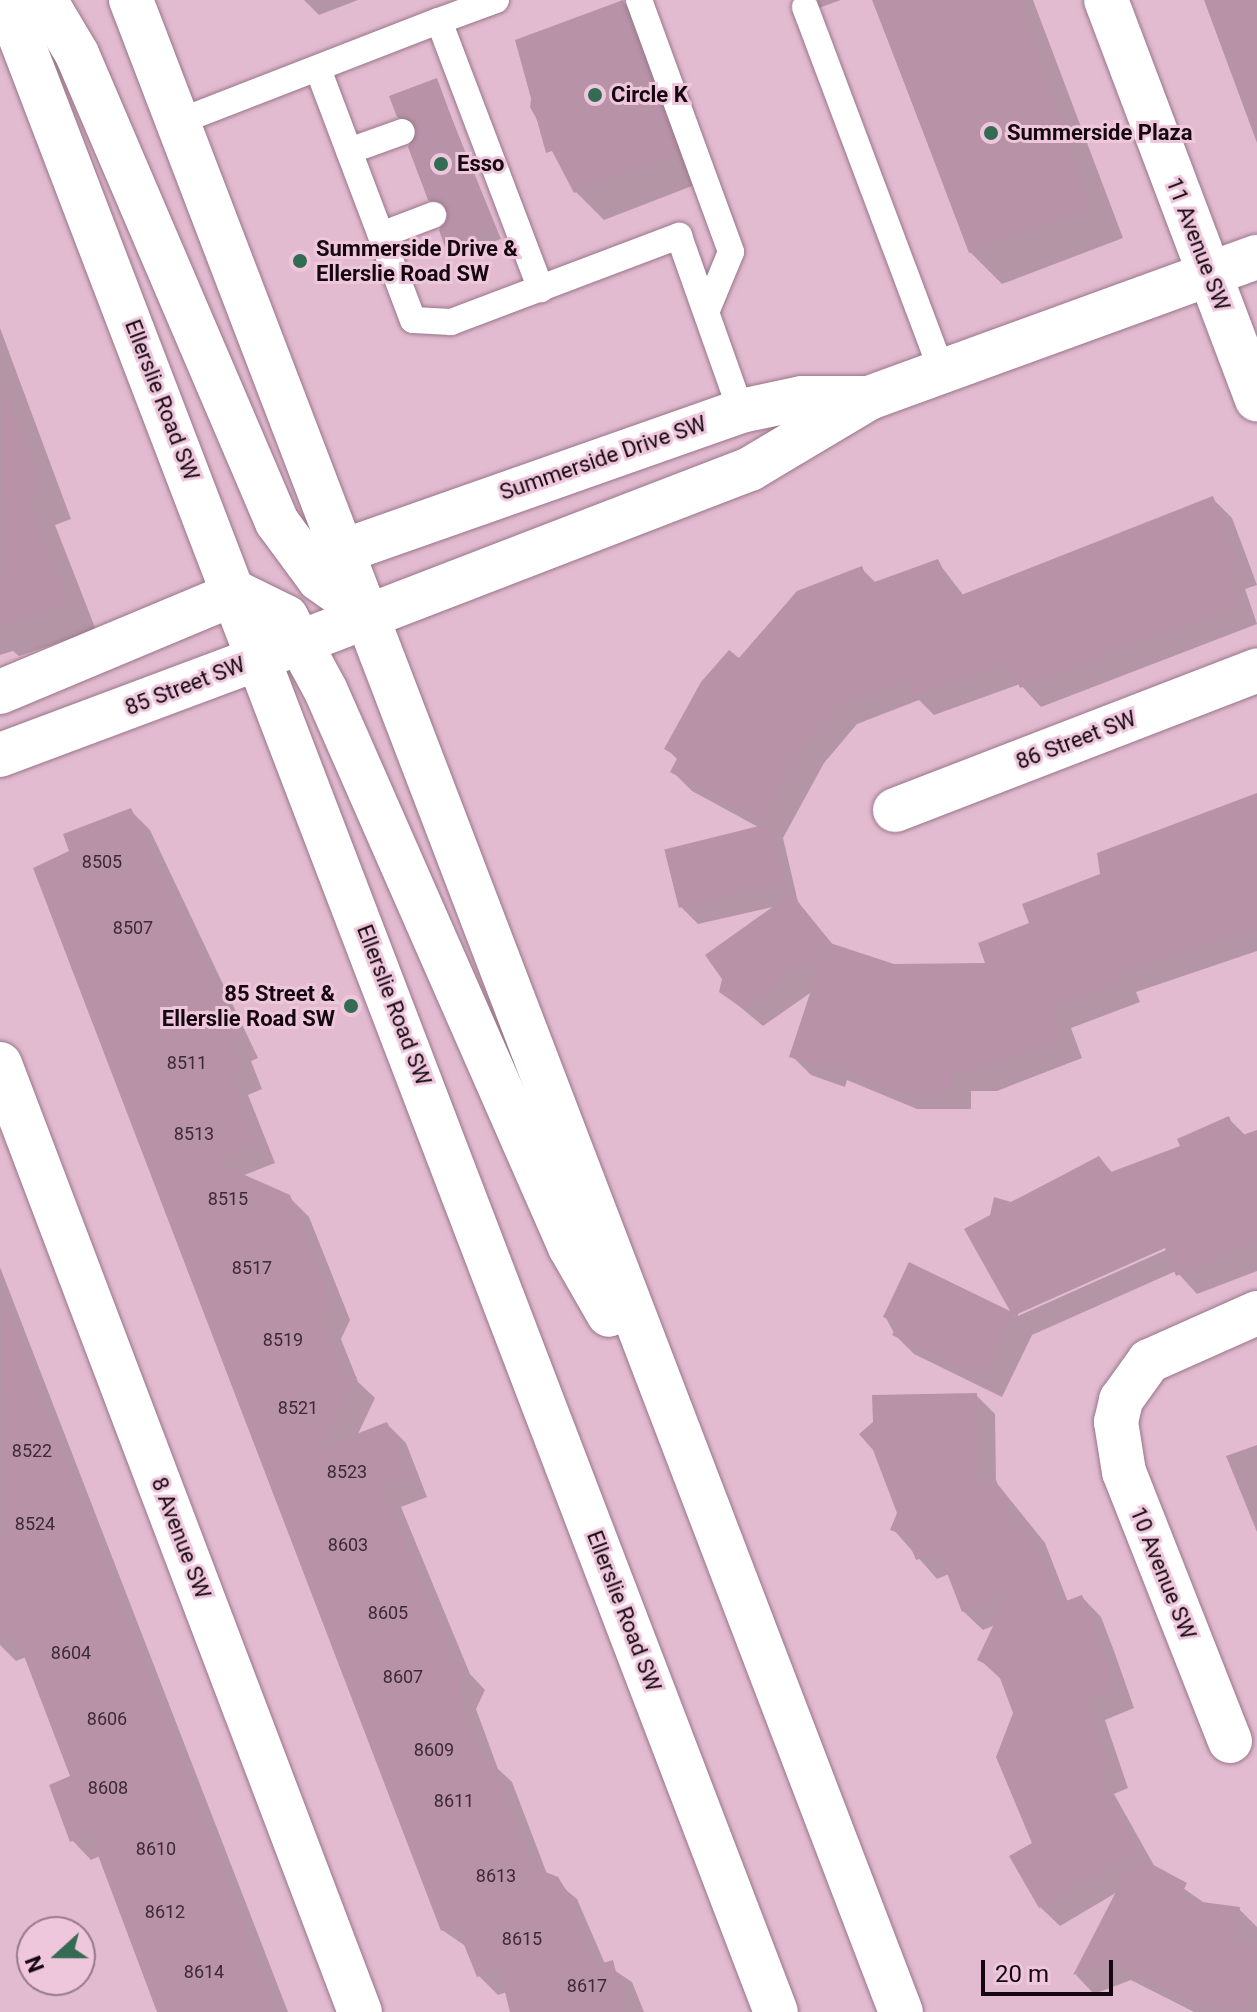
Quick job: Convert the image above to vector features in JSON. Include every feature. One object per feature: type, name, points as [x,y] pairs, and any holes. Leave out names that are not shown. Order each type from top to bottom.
[{"type":"main road","name":"Ellerslie Road SW","points":[[6,0],[237,593]]},
{"type":"main road","points":[[45,0],[77,54],[277,522],[326,556]]},
{"type":"main road","points":[[131,0],[178,122],[340,598],[371,616],[674,1428],[901,2012]]},
{"type":"main road","name":"11 Avenue SW","points":[[1106,0],[1257,399]]},
{"type":"main road","name":"Summerside Drive SW","points":[[371,616],[750,469],[869,398],[1257,257]]},
{"type":"main road","name":"Summerside Drive SW","points":[[326,556],[741,411],[802,398],[869,398]]},
{"type":"main road","points":[[0,692],[326,556]]},
{"type":"main road","points":[[237,593],[286,617],[281,650],[570,1247],[674,1428]]},
{"type":"main road","name":"85 Street SW","points":[[0,755],[371,616]]},
{"type":"main road","name":"Ellerslie Road SW","points":[[281,650],[776,2012]]},
{"type":"main road","name":"86 Street SW","points":[[895,810],[1257,670]]},
{"type":"main road","name":"8 Avenue SW","points":[[0,1064],[360,2012]]},
{"type":"main road","name":"10 Avenue SW","points":[[1230,1741],[1117,1448],[1121,1400],[1168,1347],[1257,1313]]},
{"type":"lane","points":[[178,122],[496,0]]},
{"type":"lane","points":[[639,0],[731,252],[707,310]]},
{"type":"lane","points":[[805,7],[942,371]]},
{"type":"lane","points":[[439,21],[461,110],[492,192],[541,289]]},
{"type":"lane","points":[[318,69],[413,320],[451,322],[679,236],[741,411]]},
{"type":"lane","points":[[349,151],[402,132]]},
{"type":"lane","points":[[381,235],[433,215]]},
{"type":"building","name":"Circle K","points":[[623,0],[678,153],[574,193],[552,151],[546,153],[515,40]]},
{"type":"building","name":"Summerside Plaza","points":[[873,0],[1018,0],[1092,206],[969,253]]},
{"type":"building","points":[[1207,0],[1257,0],[1257,126],[1252,126]]},
{"type":"building","name":"Esso","points":[[437,78],[493,230],[445,247],[439,230],[448,210],[428,200],[408,147],[417,126],[397,117],[389,96]]},
{"type":"building","points":[[4,382],[44,490],[28,497],[69,601],[0,628]]},
{"type":"building","points":[[1213,496],[1239,565],[1227,570],[1240,604],[1020,688],[1009,662],[913,697],[907,679],[838,705],[805,743],[762,822],[670,772],[678,757],[664,749],[701,682],[729,650],[739,658],[797,591],[862,566],[869,584],[938,559],[956,597]]},
{"type":"building","points":[[1257,793],[1257,930],[1118,973],[1122,983],[1053,1009],[1064,1039],[976,1072],[952,1072],[952,1091],[896,1091],[828,1062],[826,1069],[789,1057],[824,951],[742,1008],[719,992],[722,979],[705,955],[792,893],[827,942],[894,964],[985,963],[978,943],[1029,923],[1022,904],[1100,874],[1097,853]]},
{"type":"building","points":[[131,808],[240,1039],[233,1042],[244,1070],[230,1075],[257,1144],[213,1161],[290,1195],[331,1300],[323,1319],[344,1371],[357,1377],[323,1447],[387,1422],[409,1477],[383,1487],[455,1663],[467,1668],[458,1689],[485,1763],[493,1761],[533,1867],[558,1877],[568,1893],[596,1965],[613,1960],[626,2012],[510,2012],[499,1969],[477,1977],[456,1925],[441,1931],[33,868],[69,851],[63,834]]},
{"type":"building","points":[[771,823],[786,881],[679,908],[664,850]]},
{"type":"building","points":[[1229,1116],[1237,1137],[1257,1130],[1257,1241],[1176,1276],[1165,1248],[1013,1316],[983,1379],[892,1335],[898,1324],[883,1317],[909,1262],[1010,1311],[964,1229],[990,1215],[994,1197],[1011,1202],[1099,1156],[1111,1172],[1180,1146],[1177,1139]]},
{"type":"building","points":[[3,1293],[278,2012],[157,2012],[90,1834],[70,1842],[49,1785],[70,1776],[16,1635],[0,1641]]},
{"type":"building","points":[[977,1393],[978,1486],[996,1480],[1014,1526],[1026,1521],[1058,1604],[1082,1595],[1096,1629],[1116,1689],[1087,1700],[1109,1768],[1096,1774],[1139,1849],[1039,1908],[1009,1856],[1032,1843],[996,1757],[1013,1713],[997,1670],[977,1660],[1008,1594],[962,1612],[939,1552],[916,1560],[906,1536],[890,1530],[897,1513],[873,1450],[859,1434],[873,1422],[872,1395]]},
{"type":"building","points":[[1135,1855],[1187,1883],[1179,1899],[1240,1907],[1236,1941],[1257,1944],[1248,2012],[1195,2005],[1111,1961],[1073,1975]]},
{"type":"place","name":"Circle K","points":[[595,95]]},
{"type":"place","name":"Summerside Plaza","points":[[991,133]]},
{"type":"place","name":"Esso","points":[[441,164]]},
{"type":"place","name":"Summerside Drive & Ellerslie Road SW","points":[[300,261]]},
{"type":"place","name":"85 Street & Ellerslie Road SW","points":[[351,1006]]}]
